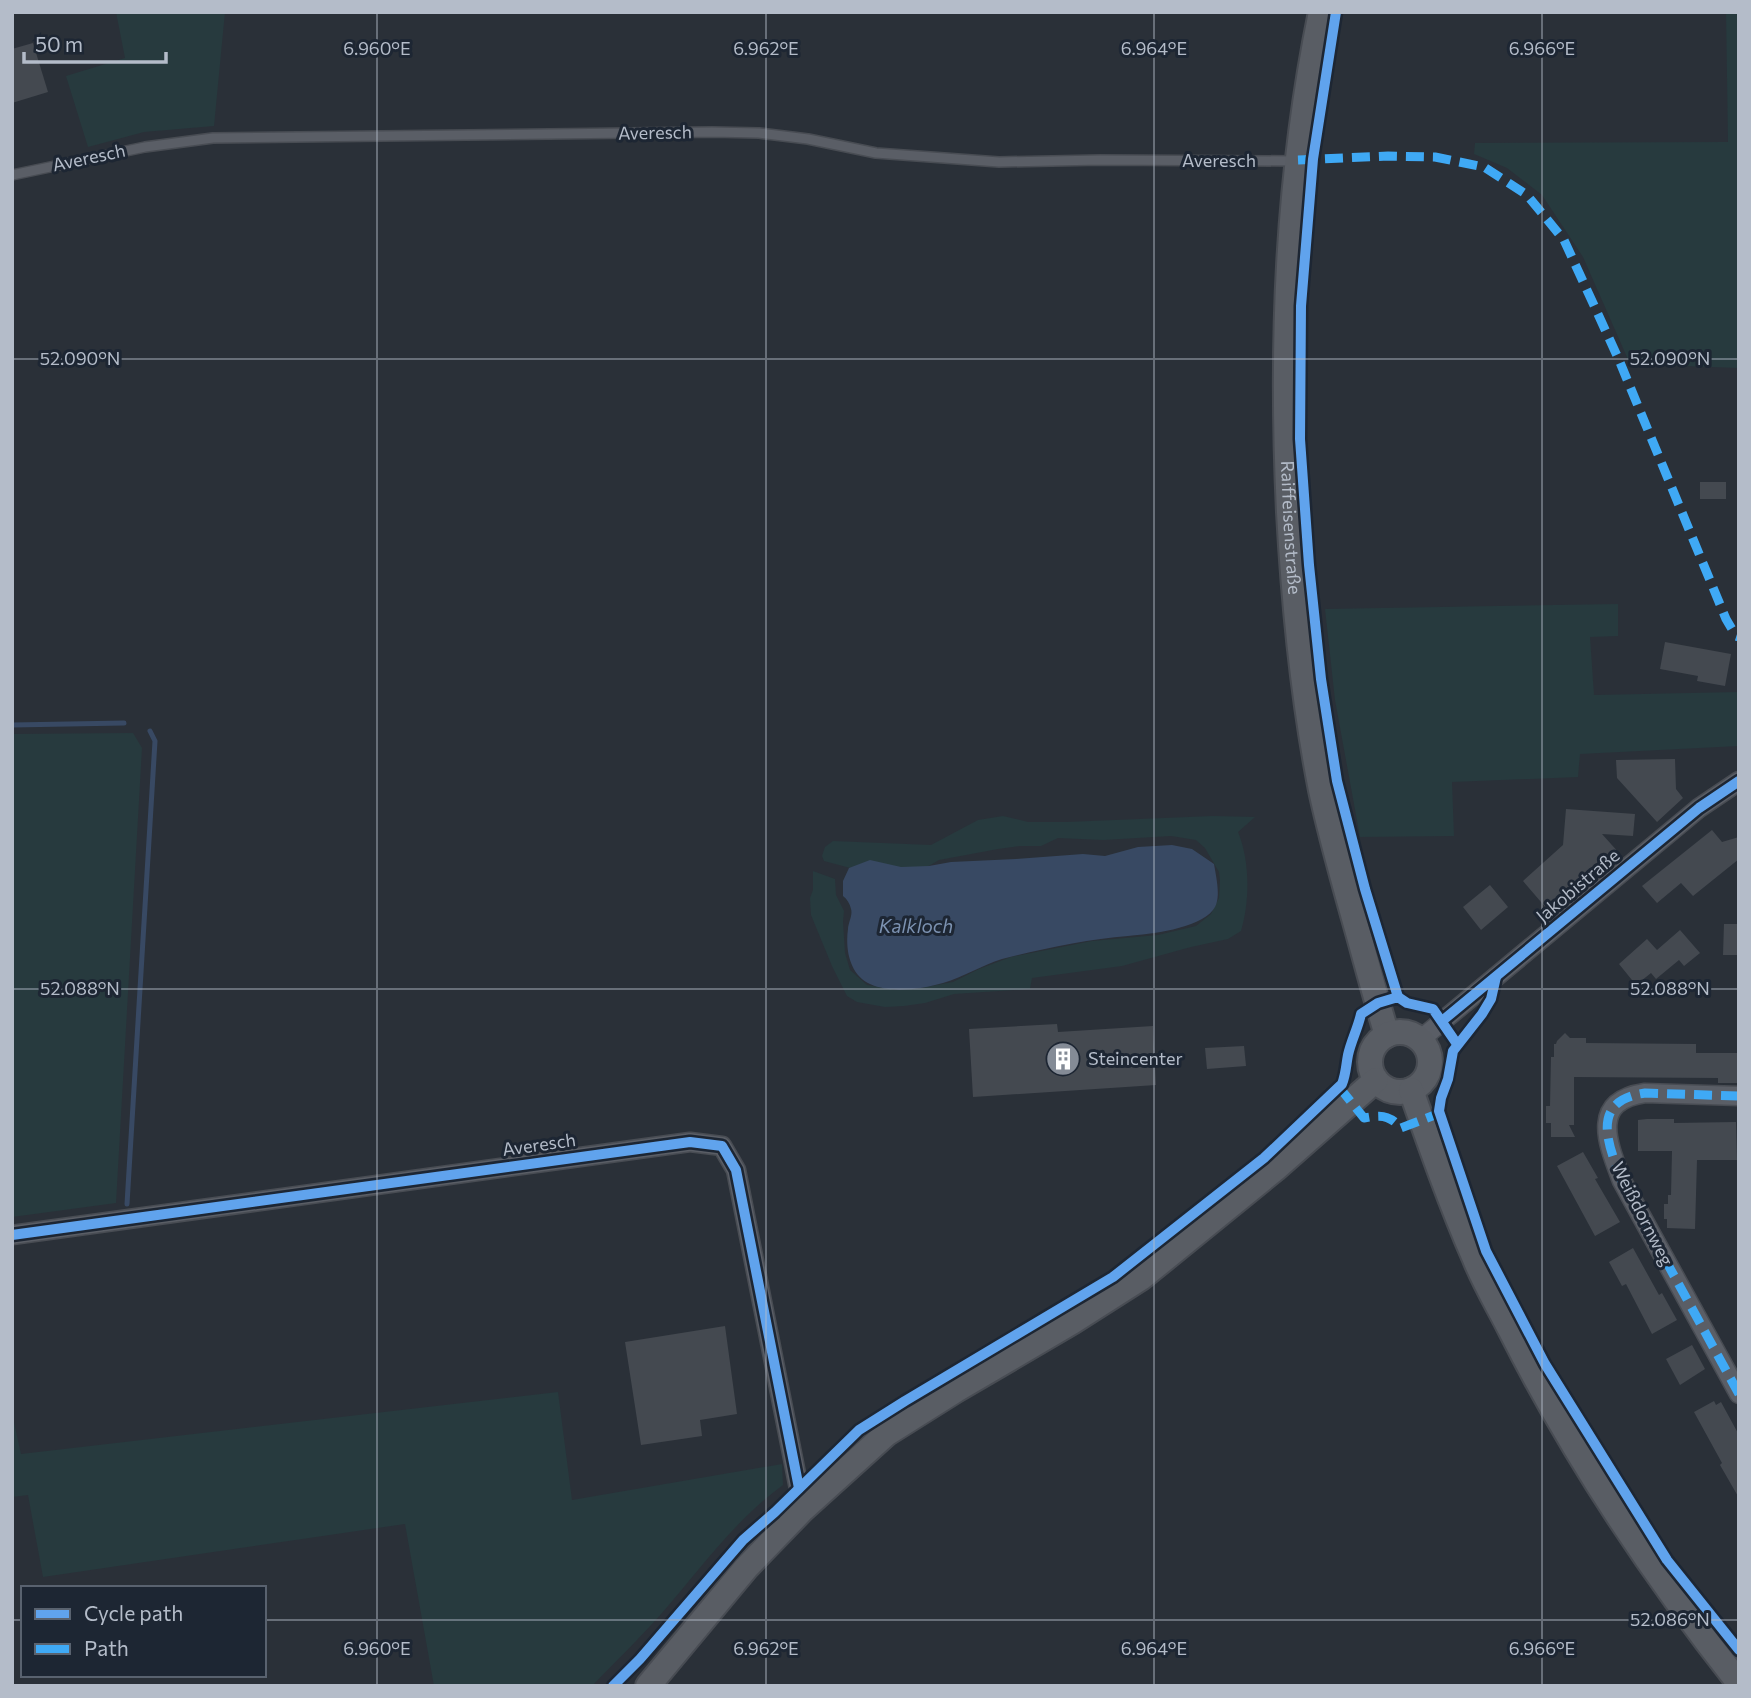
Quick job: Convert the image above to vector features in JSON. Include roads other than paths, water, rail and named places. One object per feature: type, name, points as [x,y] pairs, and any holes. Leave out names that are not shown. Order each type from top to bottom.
[{"type":"street","name":"Raiffeisenstraße","points":[[1321,12],[1307,87],[1289,249],[1285,388],[1289,505],[1307,710],[1321,791],[1387,1035]]},
{"type":"street","name":"Jakobistraße","points":[[1420,1039],[1699,808],[1739,781]]},
{"type":"street","points":[[1405,1032],[1420,1039],[1430,1056],[1427,1076],[1421,1084],[1403,1092],[1384,1087],[1376,1080],[1370,1064],[1374,1046],[1380,1040],[1387,1035],[1405,1032]]},
{"type":"street","points":[[648,1686],[801,1498],[886,1434],[1142,1278],[1275,1169],[1376,1080]]},
{"type":"street","points":[[1411,1090],[1475,1262],[1531,1370],[1574,1446],[1637,1544],[1739,1683]]},
{"type":"street","name":"Weißdornweg","points":[[1739,1096],[1645,1093],[1632,1095],[1620,1100],[1611,1109],[1607,1120],[1613,1155],[1622,1181],[1739,1394]]},
{"type":"street","name":"Averesch","points":[[12,1235],[690,1142],[722,1146],[736,1170],[801,1498]]},
{"type":"lane","name":"Averesch","points":[[12,175],[145,147],[213,138],[712,132],[759,133],[808,139],[876,153],[999,162],[1298,161]]},
{"type":"water","name":"Kalkloch","points":[[1172,845],[1192,849],[1214,864],[1216,875],[1218,894],[1213,910],[1185,926],[1161,932],[1097,939],[1002,959],[958,978],[916,989],[897,990],[870,984],[858,975],[850,961],[847,937],[851,911],[843,896],[843,881],[849,868],[870,860],[901,867],[929,866],[951,862],[1083,854],[1105,856],[1138,847]]},
{"type":"waterway","points":[[12,725],[124,723]]},
{"type":"waterway","points":[[127,1204],[155,741],[150,731]]},
{"type":"place","name":"Steincenter","points":[[1063,1059]]}]
